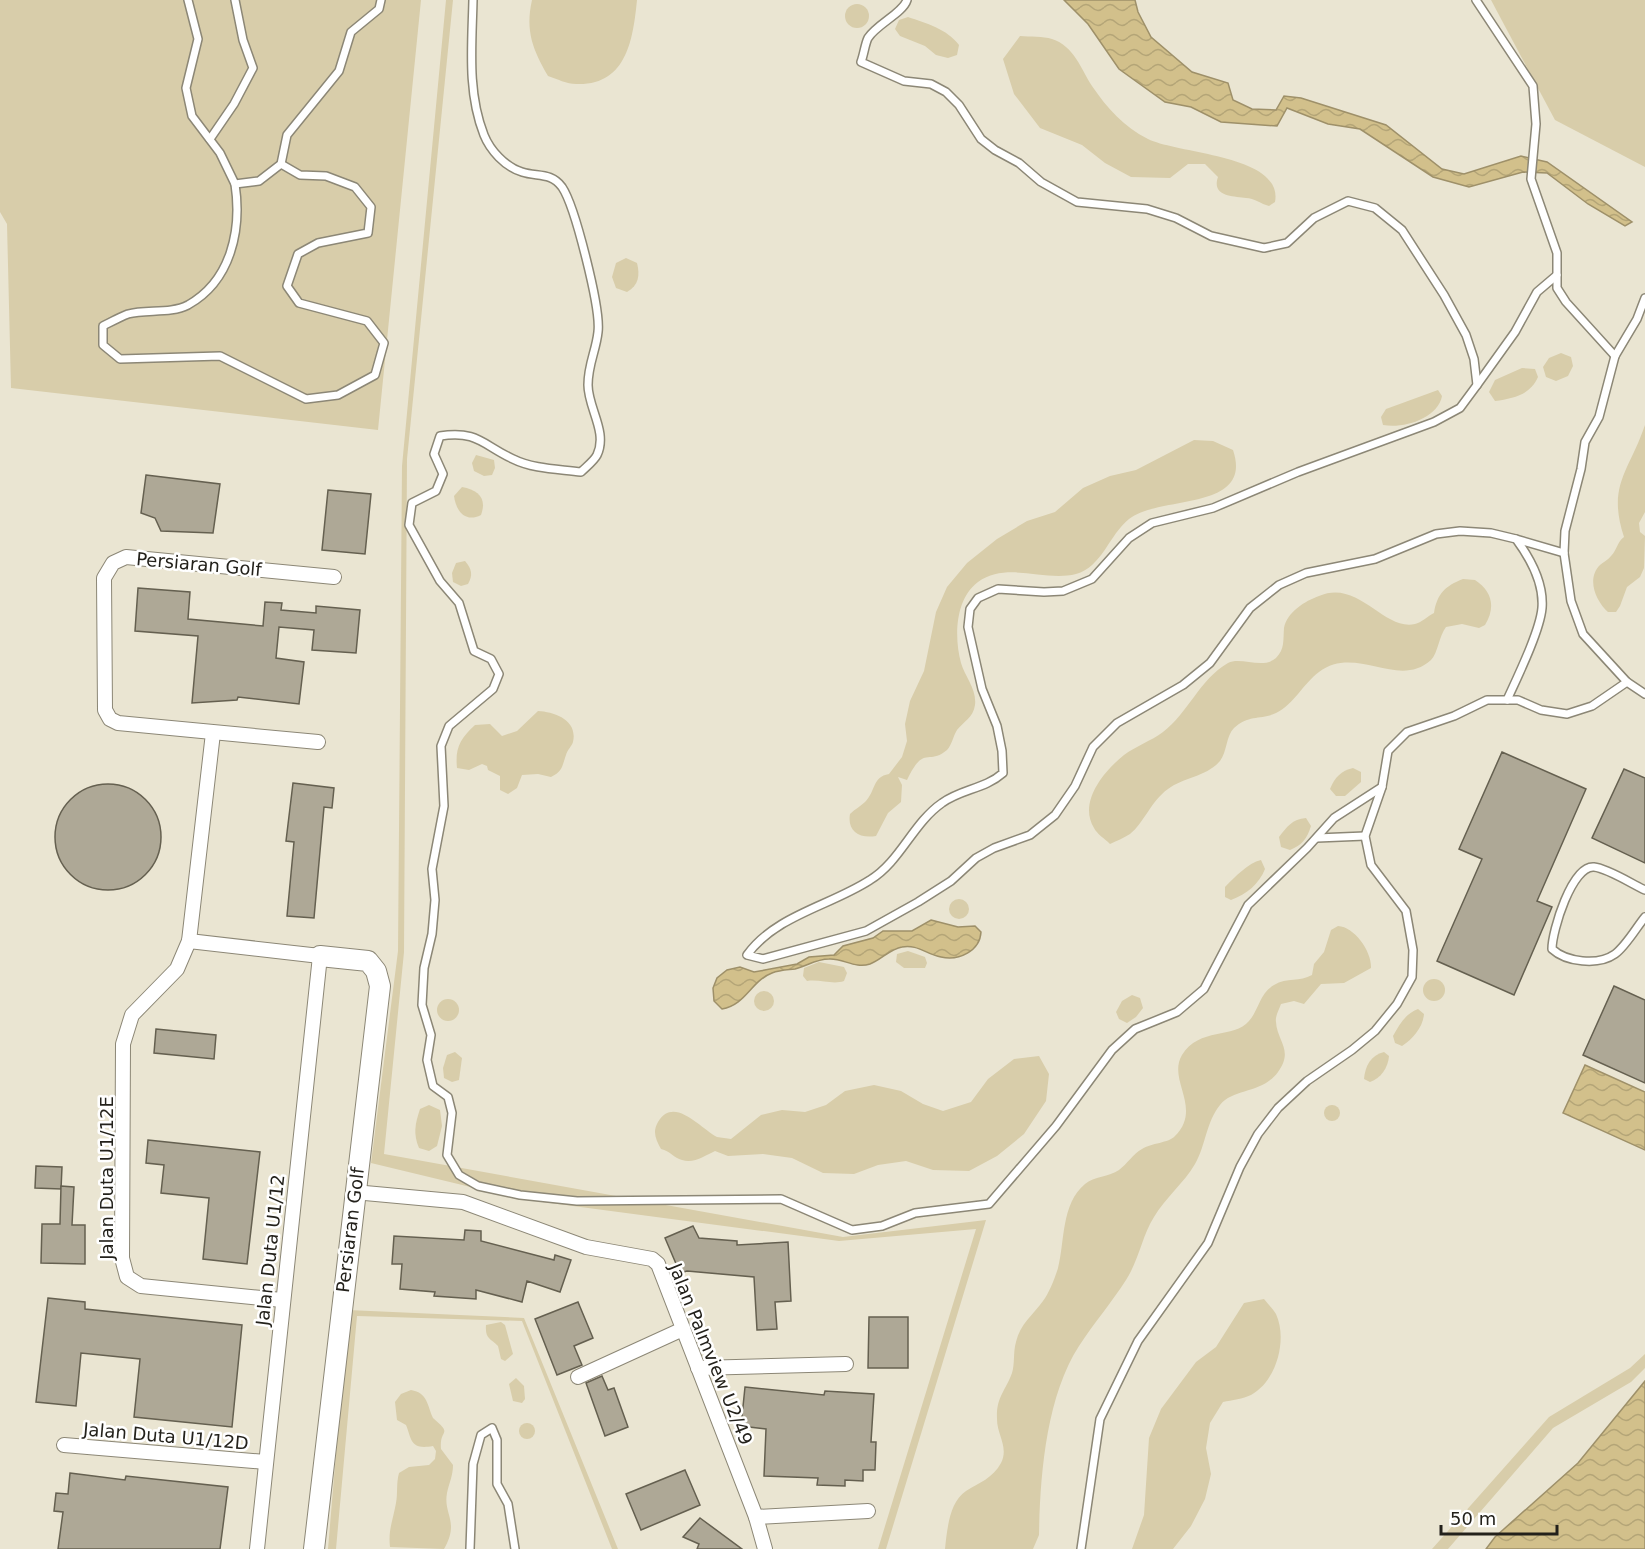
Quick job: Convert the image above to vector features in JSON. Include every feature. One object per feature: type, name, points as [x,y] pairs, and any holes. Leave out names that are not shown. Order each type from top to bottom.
[{"type":"street","name":"Persiaran Golf","points":[[318,742],[118,723],[110,719],[105,710],[104,578],[113,563],[126,557],[334,577]]},
{"type":"street","points":[[213,733],[189,941],[320,956]]},
{"type":"street","name":"Jalan Duta U1/12E","points":[[189,941],[177,969],[132,1015],[123,1044],[122,1258],[124,1268],[127,1277],[141,1286],[282,1300]]},
{"type":"street","name":"Persiaran Golf","points":[[314,1549],[354,1192],[380,986],[376,971],[368,961],[320,956]]},
{"type":"street","name":"Jalan Duta U1/12","points":[[257,1549],[320,956]]},
{"type":"street","name":"Jalan Palmview U2/49","points":[[354,1192],[463,1202],[586,1247],[652,1259],[658,1264],[756,1517],[765,1549]]},
{"type":"street","points":[[578,1377],[683,1329]]},
{"type":"street","points":[[698,1368],[846,1364]]},
{"type":"street","name":"Jalan Duta U1/12D","points":[[64,1445],[266,1462]]},
{"type":"street","points":[[756,1517],[868,1511]]},
{"type":"lane","points":[[188,0],[198,39],[186,88],[192,116],[220,153],[235,184],[239,210],[231,255],[216,282],[186,306],[129,314],[103,326],[103,345],[120,359],[220,356],[306,399],[338,395],[375,375],[384,343],[367,321],[299,303],[286,286],[298,254],[318,243],[368,233],[371,207],[355,187],[326,176],[300,175],[281,164]]},
{"type":"lane","points":[[210,139],[234,104],[253,68],[235,0]]},
{"type":"lane","points":[[235,184],[259,181],[281,164],[287,135],[339,71],[351,32],[379,9],[381,0]]},
{"type":"lane","points":[[473,0],[472,92],[484,136],[501,160],[521,172],[549,176],[562,188],[585,253],[596,296],[599,331],[588,365],[588,397],[600,428],[597,455],[581,472],[547,468],[514,460],[481,440],[458,433],[440,436],[434,454],[443,474],[436,491],[412,503],[409,525],[424,557],[459,603],[474,651],[491,659],[499,674],[493,689],[449,726],[441,746],[444,806],[432,869],[435,900],[432,934],[423,968],[422,1005],[431,1035],[427,1060],[433,1086],[448,1097],[452,1113],[447,1155],[459,1175],[478,1186],[520,1195],[577,1201],[781,1199],[852,1230],[882,1226],[915,1213],[988,1204],[1056,1126],[1112,1050],[1135,1029],[1177,1012],[1204,989],[1248,904],[1317,838],[1334,818],[1382,787]]},
{"type":"lane","points":[[907,0],[905,5],[885,20],[868,38],[861,62],[904,81],[931,84],[946,92],[959,105],[981,139],[1019,163],[1041,182],[1077,202],[1147,210],[1176,218],[1211,236],[1264,248],[1287,243],[1314,218],[1348,201],[1376,208],[1402,230],[1444,295],[1466,335],[1474,359],[1477,385]]},
{"type":"lane","points":[[1476,0],[1533,86],[1536,124],[1531,179],[1557,253],[1557,288],[1566,302],[1615,356]]},
{"type":"lane","points":[[1557,274],[1538,292],[1515,332],[1460,408],[1434,422],[1298,472],[1213,508],[1152,523],[1129,538],[1092,579],[1063,591],[998,589],[978,598],[970,609],[968,627],[978,672],[997,726],[1003,773],[992,783],[943,802],[928,814],[873,879],[843,896],[824,902],[760,938],[747,955],[763,959],[866,931],[918,902],[951,880],[976,858],[994,848],[1030,836],[1055,815],[1075,786],[1093,747],[1109,731],[1147,704],[1183,685],[1210,663],[1250,608],[1279,585],[1306,573],[1375,559],[1436,534],[1471,532],[1516,539],[1564,553]]},
{"type":"lane","points":[[1645,298],[1636,320],[1615,356],[1602,409],[1585,442],[1581,469],[1565,531],[1564,553],[1571,601],[1584,634],[1627,682],[1645,694]]},
{"type":"lane","points":[[1507,700],[1524,663],[1542,608],[1539,582],[1528,556],[1516,539]]},
{"type":"lane","points":[[1081,1549],[1100,1419],[1138,1341],[1208,1243],[1240,1167],[1258,1134],[1278,1108],[1307,1081],[1352,1050],[1375,1030],[1397,1004],[1412,977],[1413,950],[1406,911],[1371,865],[1365,836],[1382,787],[1388,751],[1407,732],[1454,716],[1487,700],[1518,700],[1541,710],[1567,714],[1592,706],[1627,682]]},
{"type":"lane","points":[[1317,838],[1365,836]]},
{"type":"lane","points":[[1645,890],[1594,867],[1582,870],[1574,879],[1552,938],[1552,949],[1563,956],[1579,961],[1601,959],[1615,954],[1645,917]]},
{"type":"lane","points":[[470,1549],[473,1464],[481,1435],[492,1428],[497,1440],[497,1484],[508,1504],[515,1549]]},
{"type":"shaded area","points":[[0,0],[421,0],[378,430],[11,388],[7,224],[0,212]]},
{"type":"shaded area","points":[[446,0],[453,0],[407,459],[404,952],[384,1154],[843,1237],[986,1220],[886,1549],[878,1549],[976,1229],[839,1241],[520,1199],[371,1163],[398,951],[402,466]]},
{"type":"shaded area","points":[[532,0],[637,0],[629,44],[617,69],[593,83],[573,84],[548,76],[538,58],[530,31]]},
{"type":"shaded area","points":[[1491,0],[1645,0],[1645,167],[1555,120]]},
{"type":"shaded area","points":[[857,4],[862,5],[868,11],[868,21],[862,27],[857,28],[852,27],[846,21],[845,16],[846,11],[852,5]]},
{"type":"shaded area","points":[[908,17],[936,27],[954,39],[959,45],[957,55],[948,58],[936,55],[925,46],[900,36],[895,29],[899,20]]},
{"type":"shaded area","points":[[1020,36],[1048,38],[1060,42],[1071,52],[1104,102],[1124,123],[1139,134],[1162,144],[1247,165],[1263,174],[1273,186],[1275,202],[1269,206],[1252,199],[1230,196],[1221,192],[1217,184],[1218,177],[1205,164],[1188,164],[1170,178],[1131,177],[1105,163],[1082,145],[1040,128],[1014,94],[1003,59]]},
{"type":"shaded area","points":[[626,258],[637,263],[638,272],[636,283],[627,292],[616,288],[612,277],[616,263]]},
{"type":"shaded area","points":[[1561,353],[1571,357],[1573,366],[1568,376],[1556,381],[1546,377],[1543,367],[1549,358]]},
{"type":"shaded area","points":[[1522,368],[1535,369],[1538,377],[1531,388],[1521,395],[1495,401],[1489,392],[1495,380]]},
{"type":"shaded area","points":[[1438,390],[1442,396],[1439,404],[1427,416],[1401,425],[1383,425],[1381,417],[1386,409]]},
{"type":"shaded area","points":[[1645,425],[1645,512],[1639,523],[1640,532],[1645,536],[1644,568],[1640,577],[1627,587],[1616,612],[1608,612],[1594,590],[1594,577],[1600,565],[1611,556],[1624,537],[1619,519],[1619,491]]},
{"type":"shaded area","points":[[1194,440],[1213,441],[1233,450],[1236,470],[1230,484],[1217,493],[1143,512],[1129,519],[1099,558],[1085,570],[1076,574],[1051,576],[1001,573],[978,582],[970,589],[958,619],[957,642],[961,663],[973,688],[975,705],[972,713],[957,730],[947,750],[918,762],[907,780],[898,777],[902,785],[901,802],[888,813],[876,836],[860,835],[852,829],[850,814],[865,802],[877,781],[889,774],[902,757],[907,741],[905,724],[910,701],[924,671],[936,612],[947,587],[967,563],[997,539],[1027,521],[1055,512],[1083,488],[1110,476],[1136,470]]},
{"type":"shaded area","points":[[476,455],[494,460],[495,468],[492,475],[484,476],[474,471],[472,463]]},
{"type":"shaded area","points":[[462,487],[473,490],[480,496],[483,504],[481,515],[470,518],[459,511],[454,496]]},
{"type":"shaded area","points":[[465,561],[470,569],[471,578],[468,584],[461,586],[453,582],[452,573],[456,563]]},
{"type":"shaded area","points":[[1463,579],[1475,580],[1489,594],[1491,606],[1485,625],[1479,628],[1462,624],[1446,627],[1431,660],[1418,668],[1405,671],[1347,663],[1333,665],[1319,672],[1276,713],[1250,719],[1234,728],[1229,735],[1220,761],[1202,774],[1168,789],[1130,834],[1110,844],[1095,830],[1090,818],[1091,798],[1109,770],[1124,755],[1172,724],[1210,678],[1228,663],[1239,661],[1264,663],[1276,658],[1282,648],[1286,622],[1303,604],[1319,596],[1333,593],[1346,594],[1359,599],[1392,620],[1403,624],[1415,624],[1434,613],[1437,601],[1443,592]]},
{"type":"shaded area","points":[[538,711],[558,715],[569,723],[574,734],[572,744],[558,773],[551,777],[538,774],[522,775],[517,788],[508,794],[500,790],[500,776],[488,770],[487,766],[482,764],[469,770],[457,768],[460,744],[475,725],[490,724],[502,736],[517,731]]},
{"type":"shaded area","points":[[1353,768],[1361,772],[1361,782],[1345,796],[1336,796],[1330,789],[1334,781],[1339,775]]},
{"type":"shaded area","points":[[1306,818],[1311,826],[1304,841],[1290,850],[1281,847],[1279,837],[1290,824]]},
{"type":"shaded area","points":[[1261,860],[1265,869],[1256,884],[1237,898],[1231,900],[1225,897],[1225,887],[1247,867]]},
{"type":"shaded area","points":[[959,899],[966,902],[969,909],[966,916],[959,919],[952,916],[949,909],[952,902]]},
{"type":"shaded area","points":[[1338,926],[1344,927],[1361,941],[1369,955],[1371,968],[1344,983],[1321,984],[1304,1004],[1294,1001],[1281,1004],[1276,1020],[1285,1052],[1283,1064],[1278,1072],[1264,1084],[1226,1100],[1215,1112],[1195,1164],[1154,1217],[1121,1288],[1079,1346],[1068,1366],[1052,1413],[1047,1438],[1043,1463],[1039,1535],[1033,1549],[945,1549],[950,1517],[956,1502],[966,1491],[990,1476],[1001,1463],[1004,1452],[997,1419],[999,1400],[1012,1373],[1018,1336],[1050,1290],[1058,1268],[1068,1212],[1077,1192],[1089,1181],[1119,1170],[1142,1149],[1175,1136],[1183,1126],[1186,1115],[1179,1074],[1182,1055],[1198,1040],[1243,1026],[1252,1017],[1265,993],[1274,985],[1312,975],[1314,964],[1324,952],[1331,930]]},
{"type":"shaded area","points":[[908,951],[925,957],[927,963],[925,968],[904,968],[896,962],[897,954]]},
{"type":"shaded area","points":[[819,962],[844,967],[847,973],[844,981],[807,981],[803,976],[804,968]]},
{"type":"shaded area","points":[[1434,979],[1442,982],[1445,990],[1442,998],[1434,1001],[1426,998],[1423,990],[1426,982]]},
{"type":"shaded area","points":[[764,991],[771,994],[774,1001],[771,1008],[764,1011],[757,1008],[754,1001],[757,994]]},
{"type":"shaded area","points":[[1132,995],[1140,998],[1143,1008],[1127,1023],[1119,1019],[1116,1012],[1122,1001]]},
{"type":"shaded area","points":[[448,999],[456,1002],[459,1010],[456,1018],[448,1021],[440,1018],[437,1010],[440,1002]]},
{"type":"shaded area","points":[[1418,1009],[1424,1014],[1417,1032],[1402,1046],[1395,1043],[1393,1036],[1401,1024],[1406,1017]]},
{"type":"shaded area","points":[[455,1052],[462,1058],[459,1080],[452,1082],[444,1078],[443,1068],[447,1055]]},
{"type":"shaded area","points":[[1384,1052],[1389,1056],[1383,1072],[1370,1082],[1364,1079],[1370,1062]]},
{"type":"shaded area","points":[[1039,1056],[1049,1074],[1046,1101],[1024,1134],[997,1156],[969,1171],[933,1170],[906,1161],[878,1165],[854,1174],[823,1173],[792,1158],[763,1154],[728,1156],[715,1151],[686,1161],[661,1149],[655,1136],[658,1122],[664,1115],[672,1112],[688,1116],[717,1137],[731,1139],[761,1115],[782,1110],[805,1112],[826,1105],[845,1091],[874,1085],[901,1091],[923,1104],[943,1111],[971,1102],[988,1079],[1014,1059]]},
{"type":"shaded area","points":[[429,1105],[440,1110],[442,1126],[437,1146],[429,1151],[419,1148],[415,1133],[420,1109]]},
{"type":"shaded area","points":[[1329,1105],[1335,1105],[1340,1113],[1338,1119],[1329,1121],[1324,1116],[1324,1110]]},
{"type":"shaded area","points":[[1264,1299],[1276,1314],[1281,1336],[1273,1371],[1260,1389],[1251,1395],[1223,1402],[1210,1423],[1206,1448],[1211,1474],[1205,1499],[1191,1526],[1173,1549],[1132,1549],[1144,1515],[1149,1438],[1161,1409],[1196,1362],[1216,1347],[1244,1303]]},
{"type":"shaded area","points":[[348,1310],[524,1318],[618,1549],[612,1549],[522,1321],[357,1316],[336,1549],[328,1549]]},
{"type":"shaded area","points":[[501,1322],[505,1325],[513,1354],[505,1361],[501,1359],[498,1346],[486,1333],[486,1325]]},
{"type":"shaded area","points":[[1645,1354],[1645,1368],[1631,1382],[1553,1428],[1448,1549],[1432,1549],[1549,1417],[1630,1368]]},
{"type":"shaded area","points":[[516,1378],[524,1386],[525,1399],[522,1403],[513,1401],[509,1384]]},
{"type":"shaded area","points":[[411,1390],[424,1397],[433,1418],[443,1427],[441,1449],[453,1465],[446,1501],[451,1532],[444,1549],[390,1547],[390,1530],[397,1499],[399,1473],[409,1467],[429,1465],[435,1459],[436,1451],[433,1446],[420,1447],[413,1443],[406,1425],[397,1420],[395,1402],[401,1394]]},
{"type":"shaded area","points":[[524,1423],[530,1423],[535,1431],[533,1437],[524,1439],[519,1434],[519,1428]]},
{"type":"water","points":[[1064,0],[1135,0],[1138,12],[1151,37],[1192,72],[1228,83],[1233,100],[1252,109],[1276,110],[1284,96],[1301,98],[1386,125],[1442,169],[1464,174],[1521,156],[1547,162],[1632,222],[1625,226],[1588,204],[1547,173],[1523,172],[1469,187],[1433,177],[1360,129],[1328,124],[1287,108],[1277,126],[1221,122],[1191,107],[1165,102],[1119,69],[1088,24]]},
{"type":"water","points":[[931,920],[958,927],[975,926],[981,932],[980,939],[967,953],[948,958],[907,946],[893,950],[865,965],[824,959],[795,969],[775,972],[765,977],[730,1007],[722,1009],[714,1001],[713,988],[717,978],[727,970],[740,967],[754,972],[797,964],[809,957],[834,955],[843,946],[873,938],[883,931],[912,931]]},
{"type":"water","points":[[1585,1065],[1645,1092],[1645,1150],[1563,1113]]},
{"type":"water","points":[[1645,1381],[1645,1549],[1486,1549],[1495,1537],[1578,1463]]},
{"type":"building","points":[[146,475],[220,484],[213,533],[161,531],[155,518],[141,513]]},
{"type":"building","points":[[328,490],[371,494],[365,554],[322,550]]},
{"type":"building","points":[[138,588],[190,592],[188,619],[263,626],[265,602],[282,603],[281,610],[316,613],[316,606],[360,610],[356,653],[312,650],[314,630],[279,627],[276,658],[304,662],[299,704],[238,697],[237,700],[192,703],[198,636],[135,631]]},
{"type":"building","points":[[1502,752],[1586,789],[1537,901],[1552,907],[1514,995],[1437,961],[1482,859],[1459,849]]},
{"type":"building","points":[[1624,769],[1645,778],[1645,863],[1592,838]]},
{"type":"building","points":[[293,783],[334,788],[332,808],[324,807],[314,918],[287,916],[294,842],[286,841]]},
{"type":"building","points":[[108,784],[128,788],[146,799],[157,817],[161,837],[157,857],[146,875],[128,886],[108,890],[88,886],[70,875],[59,857],[55,837],[59,817],[70,799],[88,788]]},
{"type":"building","points":[[1614,986],[1645,1000],[1645,1083],[1583,1055]]},
{"type":"building","points":[[156,1029],[216,1035],[214,1059],[154,1053]]},
{"type":"building","points":[[148,1140],[260,1152],[247,1264],[203,1259],[209,1198],[161,1193],[164,1165],[146,1163]]},
{"type":"building","points":[[36,1166],[62,1167],[61,1189],[35,1188]]},
{"type":"building","points":[[61,1186],[74,1187],[72,1225],[85,1225],[85,1264],[41,1263],[42,1224],[60,1224]]},
{"type":"building","points":[[693,1226],[699,1238],[737,1241],[737,1245],[788,1242],[791,1301],[775,1302],[777,1329],[757,1330],[754,1277],[687,1271],[680,1273],[665,1238]]},
{"type":"building","points":[[465,1230],[481,1231],[481,1241],[554,1260],[555,1255],[571,1260],[560,1292],[527,1281],[522,1302],[476,1290],[476,1299],[434,1296],[435,1292],[400,1289],[402,1264],[392,1264],[394,1236],[464,1240]]},
{"type":"building","points":[[48,1298],[85,1302],[85,1309],[242,1325],[232,1427],[134,1417],[140,1359],[81,1353],[76,1406],[36,1402]]},
{"type":"building","points":[[578,1302],[593,1338],[574,1346],[582,1365],[557,1375],[535,1319]]},
{"type":"building","points":[[869,1317],[908,1317],[908,1368],[868,1368]]},
{"type":"building","points":[[602,1376],[608,1390],[614,1388],[628,1427],[605,1436],[586,1383]]},
{"type":"building","points":[[745,1387],[824,1395],[825,1391],[874,1394],[871,1442],[876,1442],[875,1470],[863,1470],[863,1481],[845,1480],[845,1486],[817,1485],[818,1478],[764,1476],[766,1429],[741,1426]]},
{"type":"building","points":[[685,1470],[700,1505],[641,1530],[626,1494]]},
{"type":"building","points":[[70,1473],[125,1480],[126,1476],[228,1487],[220,1549],[58,1549],[63,1512],[54,1511],[56,1493],[68,1494]]},
{"type":"building","points":[[700,1518],[742,1549],[697,1549],[699,1544],[683,1537]]}]
